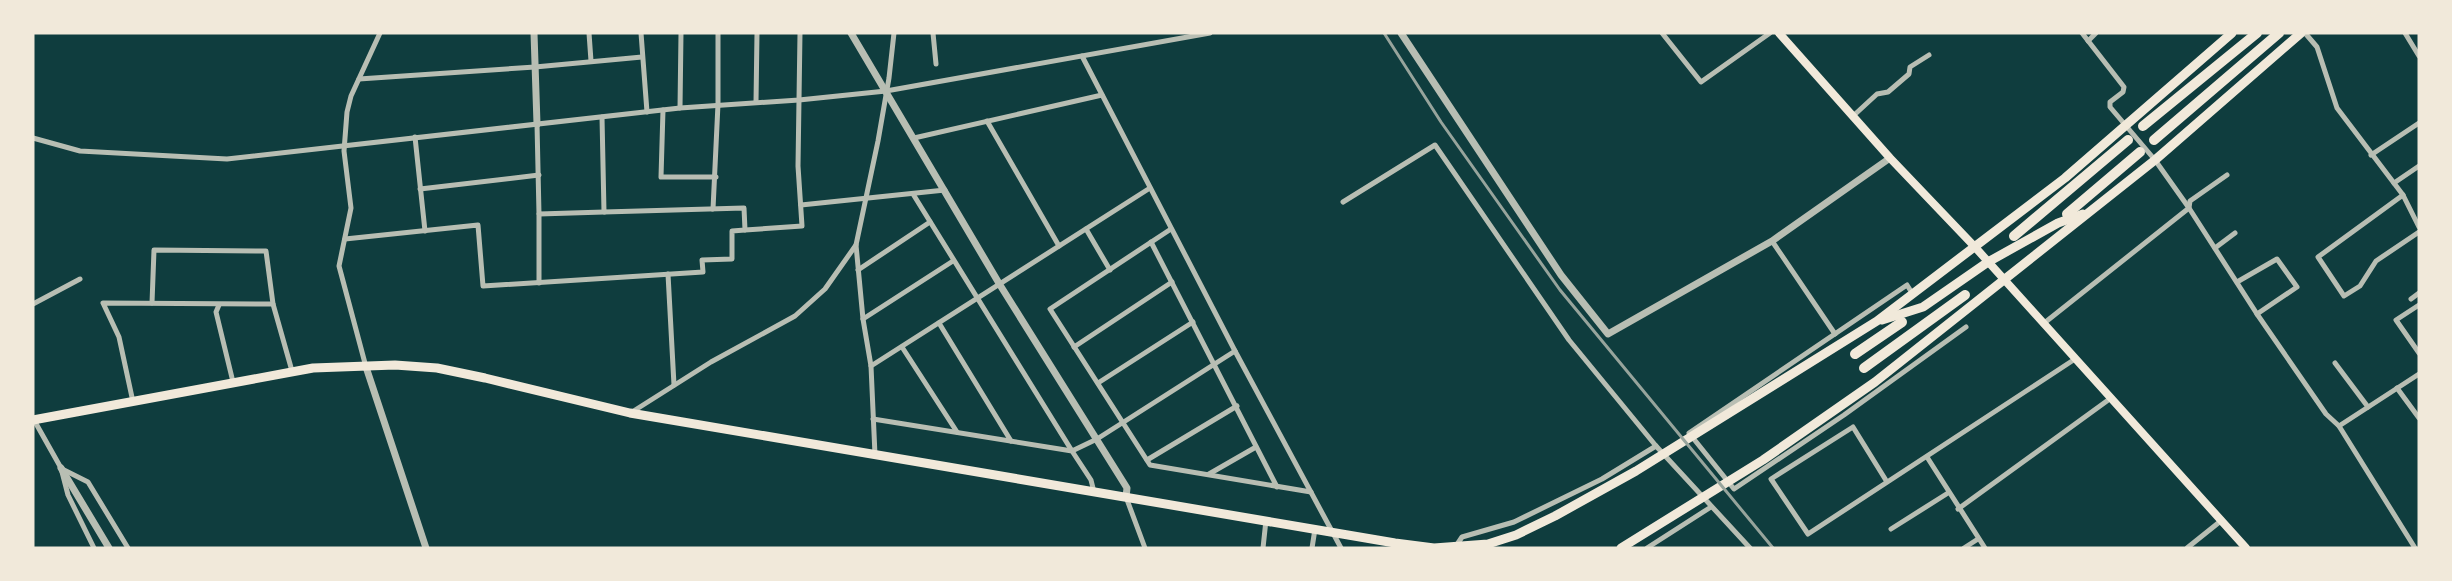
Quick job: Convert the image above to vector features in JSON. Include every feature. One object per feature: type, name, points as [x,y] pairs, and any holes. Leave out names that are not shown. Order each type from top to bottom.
[{"type":"highway","points":[[2144,126],[2184,90],[2257,33]]},
{"type":"highway","points":[[2154,140],[2279,33]]},
{"type":"highway","points":[[2014,236],[2128,140]]},
{"type":"highway","points":[[2067,214],[2140,152]]},
{"type":"highway","points":[[1864,368],[1965,295]]},
{"type":"highway","points":[[1855,354],[1902,322]]},
{"type":"main road","points":[[1779,33],[1852,117],[1974,246],[2246,548]]},
{"type":"main road","points":[[34,420],[292,371],[395,364],[438,368],[630,413],[1395,543],[1434,548],[1488,544],[1516,535],[1589,499],[1877,321],[2065,178],[2232,33]]},
{"type":"main road","points":[[1621,548],[1763,460],[1875,382],[2155,160],[2303,33]]},
{"type":"main road","points":[[1877,321],[1923,307],[1988,262],[2058,223],[2090,212]]},
{"type":"main road","points":[[1395,543],[1412,548]]},
{"type":"street","points":[[380,33],[347,112],[344,145],[351,208],[339,266],[366,367],[426,548]]},
{"type":"street","points":[[534,33],[539,175],[539,284]]},
{"type":"street","points":[[589,33],[591,61]]},
{"type":"street","points":[[641,33],[647,112]]},
{"type":"street","points":[[680,108],[681,33]]},
{"type":"street","points":[[713,209],[716,177],[718,33]]},
{"type":"street","points":[[756,102],[757,33]]},
{"type":"street","points":[[345,239],[478,225],[483,286],[703,272],[702,260],[732,259],[732,231],[802,226],[798,166],[800,33]]},
{"type":"street","points":[[851,33],[1000,285],[1127,488],[1126,497],[1145,548]]},
{"type":"street","points":[[875,455],[871,366],[862,319],[856,245],[878,141],[894,33]]},
{"type":"street","points":[[933,33],[936,64]]},
{"type":"street","points":[[33,138],[80,151],[227,159],[718,104],[799,100],[886,91],[1210,33]]},
{"type":"street","points":[[1401,33],[1561,275],[1608,334],[1772,241],[1890,158]]},
{"type":"street","points":[[1662,33],[1701,82],[1770,33]]},
{"type":"street","points":[[2082,33],[2124,87],[2123,92],[2110,102],[2110,107],[2155,160],[2189,208],[2257,314],[2326,414],[2339,426],[2415,548]]},
{"type":"street","points":[[2088,41],[2096,33]]},
{"type":"street","points":[[2303,33],[2317,47],[2337,108],[2403,195],[2419,227]]},
{"type":"street","points":[[2405,33],[2419,56]]},
{"type":"street","points":[[1852,117],[1877,94],[1888,92],[1909,74],[1910,68],[1929,55]]},
{"type":"street","points":[[1082,56],[1235,351],[1341,548]]},
{"type":"street","points":[[359,79],[642,57]]},
{"type":"street","points":[[914,138],[1102,95]]},
{"type":"street","points":[[663,110],[661,177],[716,177]]},
{"type":"street","points":[[602,117],[604,212]]},
{"type":"street","points":[[987,121],[1059,246]]},
{"type":"street","points":[[2371,155],[2419,123]]},
{"type":"street","points":[[415,137],[425,231]]},
{"type":"street","points":[[1343,202],[1435,145],[1569,340],[1656,446],[1750,548]]},
{"type":"street","points":[[2394,183],[2419,166]]},
{"type":"street","points":[[420,189],[539,175]]},
{"type":"street","points":[[2043,324],[2189,208],[2190,201],[2228,175]]},
{"type":"street","points":[[871,366],[1150,188]]},
{"type":"street","points":[[801,206],[945,190]]},
{"type":"street","points":[[913,194],[1091,480],[1094,492]]},
{"type":"street","points":[[2403,195],[2318,257],[2344,296],[2360,286],[2376,261],[2419,231]]},
{"type":"street","points":[[539,214],[744,208],[745,230]]},
{"type":"street","points":[[858,270],[930,222]]},
{"type":"street","points":[[1086,229],[1110,270]]},
{"type":"street","points":[[1171,229],[1050,309],[1150,465],[1311,492]]},
{"type":"street","points":[[2215,248],[2235,233]]},
{"type":"street","points":[[1772,241],[1835,334]]},
{"type":"street","points":[[1151,242],[1277,487]]},
{"type":"street","points":[[630,413],[711,362],[795,316],[825,289],[856,245]]},
{"type":"street","points":[[152,303],[154,250],[266,250],[273,304],[292,371]]},
{"type":"street","points":[[2237,282],[2277,259],[2297,287],[2257,314]]},
{"type":"street","points":[[862,319],[953,261]]},
{"type":"street","points":[[668,274],[674,385]]},
{"type":"street","points":[[33,304],[80,279]]},
{"type":"street","points":[[1074,347],[1172,282]]},
{"type":"street","points":[[1912,293],[1907,285],[1689,433],[1734,489],[1844,415],[1966,327]]},
{"type":"street","points":[[2411,299],[2419,293]]},
{"type":"street","points":[[133,402],[119,337],[103,303],[273,304]]},
{"type":"street","points":[[219,305],[216,312],[233,382]]},
{"type":"street","points":[[2419,305],[2396,320],[2419,353]]},
{"type":"street","points":[[1098,383],[1193,322]]},
{"type":"street","points":[[939,323],[1011,441]]},
{"type":"street","points":[[1922,345],[1929,353]]},
{"type":"street","points":[[902,346],[957,432]]},
{"type":"street","points":[[873,419],[1072,451],[1097,439],[1235,351]]},
{"type":"street","points":[[1764,468],[1808,534],[2075,359]]},
{"type":"street","points":[[2336,363],[2368,407]]},
{"type":"street","points":[[2339,426],[2419,374]]},
{"type":"street","points":[[2397,388],[2419,418]]},
{"type":"street","points":[[1958,509],[2111,398]]},
{"type":"street","points":[[1147,460],[1237,406]]},
{"type":"street","points":[[1844,415],[1887,482]]},
{"type":"street","points":[[34,420],[109,548]]},
{"type":"street","points":[[1771,479],[1852,427]]},
{"type":"street","points":[[1455,548],[1462,537],[1514,522],[1602,479],[1656,446]]},
{"type":"street","points":[[1209,474],[1256,447]]},
{"type":"street","points":[[1927,457],[1958,509],[1985,548]]},
{"type":"street","points":[[61,468],[68,495],[94,548]]},
{"type":"street","points":[[61,468],[88,482],[128,548]]},
{"type":"street","points":[[1892,529],[1948,493]]},
{"type":"street","points":[[1647,548],[1711,507]]},
{"type":"street","points":[[1263,548],[1266,520]]},
{"type":"street","points":[[2187,548],[2222,520]]},
{"type":"street","points":[[1312,548],[1314,529]]},
{"type":"street","points":[[1964,548],[1978,539]]},
{"type":"railway","points":[[1384,33],[1441,122],[1560,290],[1773,548]]}]
